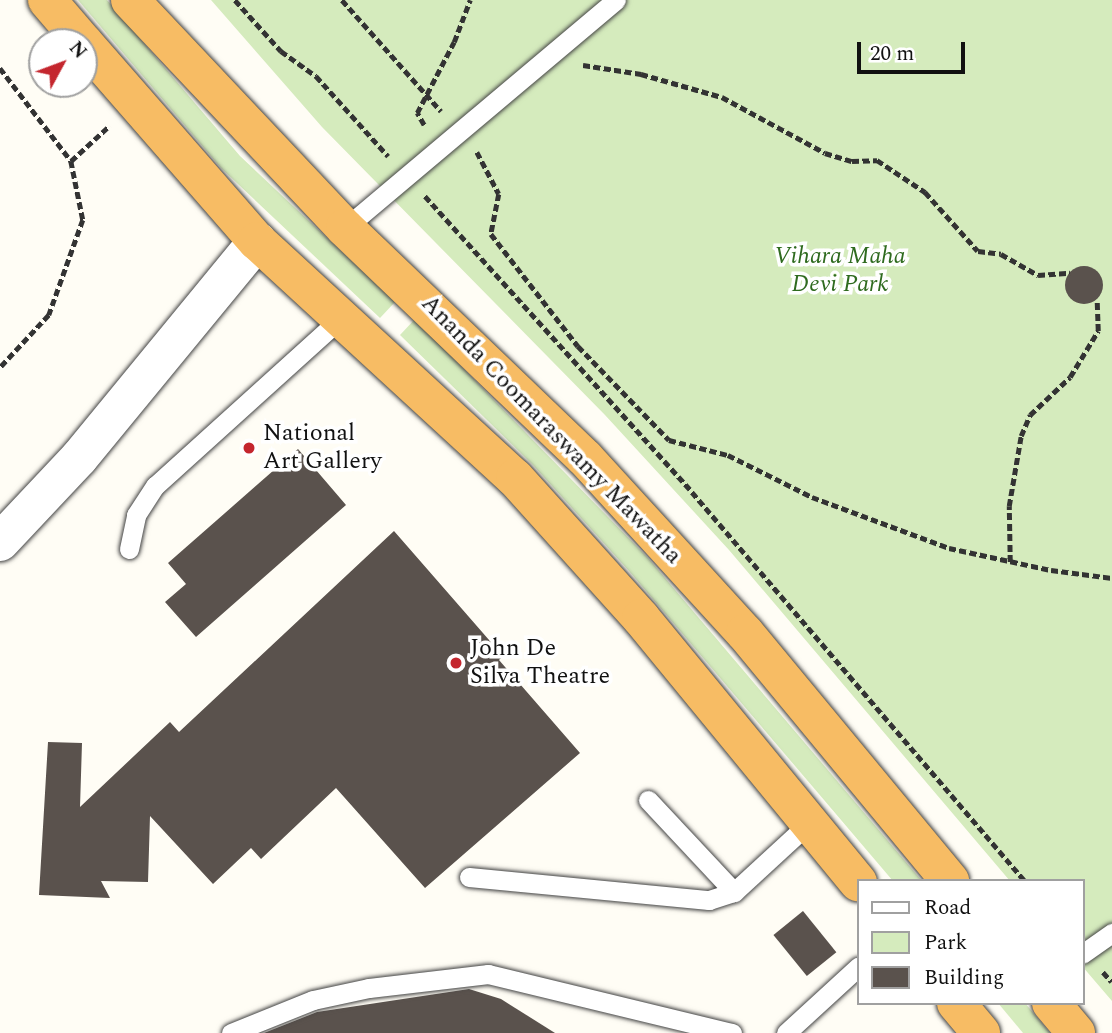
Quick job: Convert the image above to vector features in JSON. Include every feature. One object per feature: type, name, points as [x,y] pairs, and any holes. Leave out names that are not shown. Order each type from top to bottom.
[{"type":"highway","points":[[47,0],[70,28]]},
{"type":"highway","name":"Ananda Coomaraswamy Mawatha","points":[[130,0],[345,228],[585,458],[745,632],[948,879]]},
{"type":"highway","points":[[98,60],[257,241],[515,478],[641,618],[856,880]]},
{"type":"highway","points":[[959,1005],[981,1033]]},
{"type":"highway","points":[[1053,1005],[1076,1033]]},
{"type":"street","points":[[0,542],[79,458],[257,241]]},
{"type":"lane","points":[[345,228],[616,0]]},
{"type":"lane","points":[[129,550],[136,515],[155,486],[340,319]]},
{"type":"lane","points":[[648,800],[734,892]]},
{"type":"lane","points":[[469,877],[709,900],[734,892],[809,823]]},
{"type":"lane","points":[[1084,953],[1112,933]]},
{"type":"lane","points":[[786,1033],[856,969]]},
{"type":"lane","points":[[232,1033],[313,1000],[369,988],[488,974],[732,1033]]},
{"type":"path","points":[[235,0],[281,51],[316,76],[692,492],[1023,879]]},
{"type":"path","points":[[342,0],[413,76],[425,97],[460,131],[484,161],[499,194],[491,234],[578,346],[669,440],[728,455],[812,497],[882,525],[1010,562],[1112,578]]},
{"type":"path","points":[[438,149],[417,113],[470,0]]},
{"type":"path","points":[[547,58],[556,64],[641,74],[701,90],[825,153],[852,161],[877,160],[925,192],[978,251],[1000,254],[1038,275],[1070,273]]},
{"type":"path","points":[[0,68],[71,161],[82,220],[49,315],[0,368]]},
{"type":"path","points":[[71,161],[135,103]]},
{"type":"path","points":[[1010,562],[1009,506],[1021,436],[1030,415],[1070,377],[1098,331],[1097,300]]},
{"type":"green space","points":[[78,0],[107,0],[240,156],[395,302],[380,318],[221,168]]},
{"type":"green space","name":"Vihara Maha Devi Park","points":[[211,0],[1112,0],[1112,1001],[1084,968],[1084,879],[1008,879],[729,550],[605,415],[322,127]]},
{"type":"green space","points":[[415,319],[648,558],[920,879],[891,879],[629,571],[533,465],[400,335]]},
{"type":"green space","points":[[1000,1005],[1027,1005],[1050,1033],[1023,1033]]},
{"type":"building","points":[[1084,266],[1097,272],[1103,285],[1097,298],[1084,304],[1071,298],[1065,285],[1071,272]]},
{"type":"building","points":[[298,449],[346,505],[196,637],[165,602],[186,584],[168,563]]},
{"type":"building","points":[[394,531],[503,656],[499,660],[580,753],[425,888],[336,788],[261,859],[251,848],[213,884],[150,816],[148,882],[101,881],[110,898],[39,895],[48,742],[82,743],[80,807],[170,722],[179,732]]},
{"type":"building","points":[[803,911],[836,952],[807,976],[773,935]]},
{"type":"building","points":[[469,989],[501,999],[555,1033],[264,1033],[317,1012]]},
{"type":"place","name":"National Art Gallery","points":[[249,448]]},
{"type":"place","name":"John De Silva Theatre","points":[[456,663]]}]
